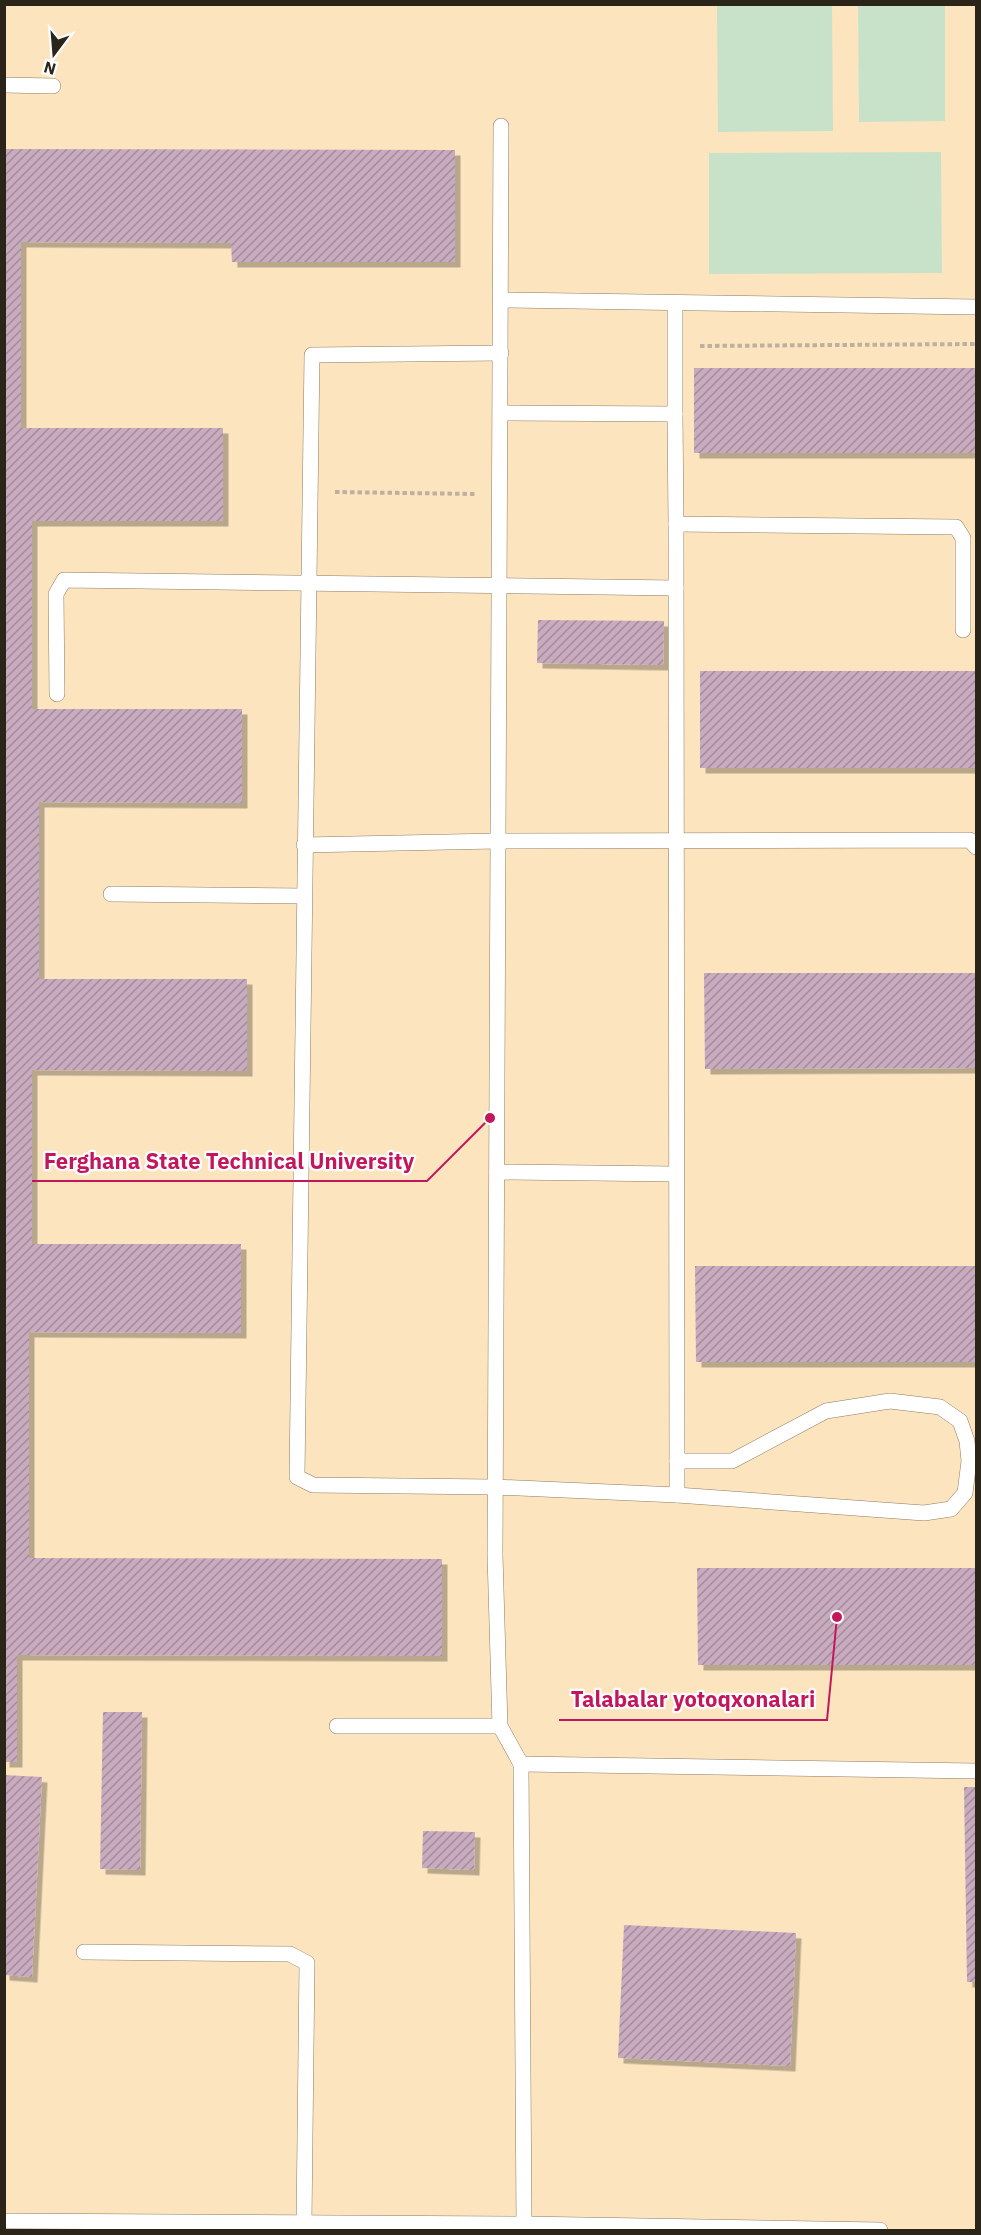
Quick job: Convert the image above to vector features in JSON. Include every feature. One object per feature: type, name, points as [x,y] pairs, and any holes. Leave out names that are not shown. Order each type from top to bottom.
[{"type":"lane","points":[[4,85],[53,86]]},
{"type":"lane","points":[[501,126],[494,1487],[500,1726],[521,1764],[524,2224]]},
{"type":"lane","points":[[501,300],[976,307]]},
{"type":"lane","points":[[675,303],[675,1174],[678,1495]]},
{"type":"lane","points":[[501,353],[312,355],[297,1477],[313,1485],[494,1487],[678,1495],[924,1513],[951,1509],[965,1493],[969,1461],[967,1441],[960,1421],[940,1407],[890,1401],[826,1411],[732,1461],[677,1461]]},
{"type":"lane","points":[[501,413],[675,414]]},
{"type":"lane","points":[[676,524],[956,527],[963,538],[963,630]]},
{"type":"lane","points":[[57,694],[56,594],[64,580],[676,588]]},
{"type":"lane","points":[[304,845],[496,841],[970,840],[976,847]]},
{"type":"lane","points":[[111,894],[304,896]]},
{"type":"lane","points":[[497,1172],[675,1174]]},
{"type":"lane","points":[[337,1726],[500,1726]]},
{"type":"lane","points":[[521,1764],[976,1771]]},
{"type":"lane","points":[[84,1952],[290,1954],[307,1963],[304,2223]]},
{"type":"lane","points":[[4,2221],[524,2224],[592,2228],[880,2230]]},
{"type":"path","points":[[675,346],[976,344]]},
{"type":"path","points":[[309,491],[500,494]]},
{"type":"shaded area","points":[[5,5],[976,5],[976,2230],[5,2230]]},
{"type":"green space","points":[[717,5],[832,5],[833,131],[718,132]]},
{"type":"green space","points":[[858,5],[945,5],[945,121],[859,122]]},
{"type":"green space","points":[[941,152],[942,273],[709,274],[709,153]]},
{"type":"building","points":[[4,149],[455,150],[455,262],[232,262],[231,243],[21,242],[21,428],[223,428],[223,521],[32,521],[32,709],[242,709],[242,803],[39,802],[39,979],[247,979],[247,1071],[32,1070],[32,1244],[241,1244],[241,1333],[29,1332],[29,1558],[442,1559],[442,1656],[17,1655],[17,1762],[4,1762]]},
{"type":"building","points":[[694,368],[976,368],[976,453],[694,453]]},
{"type":"building","points":[[538,620],[664,621],[663,665],[537,663]]},
{"type":"building","points":[[700,671],[976,671],[976,768],[700,768]]},
{"type":"building","points":[[704,973],[976,973],[976,1068],[705,1069]]},
{"type":"building","points":[[695,1266],[976,1266],[976,1362],[696,1362]]},
{"type":"building","points":[[697,1568],[976,1568],[976,1665],[698,1665]]},
{"type":"building","points":[[103,1712],[142,1712],[140,1870],[100,1869]]},
{"type":"building","points":[[4,1775],[42,1777],[32,1977],[4,1975]]},
{"type":"building","points":[[964,1787],[976,1787],[976,1982],[967,1982]]},
{"type":"building","points":[[423,1831],[475,1832],[474,1870],[422,1868]]},
{"type":"building","points":[[624,1925],[796,1933],[790,2066],[618,2058]]},
{"type":"place","name":"Ferghana State Technical University","points":[[490,1118]]},
{"type":"place","name":"Talabalar yotoqxonalari","points":[[837,1617]]}]
